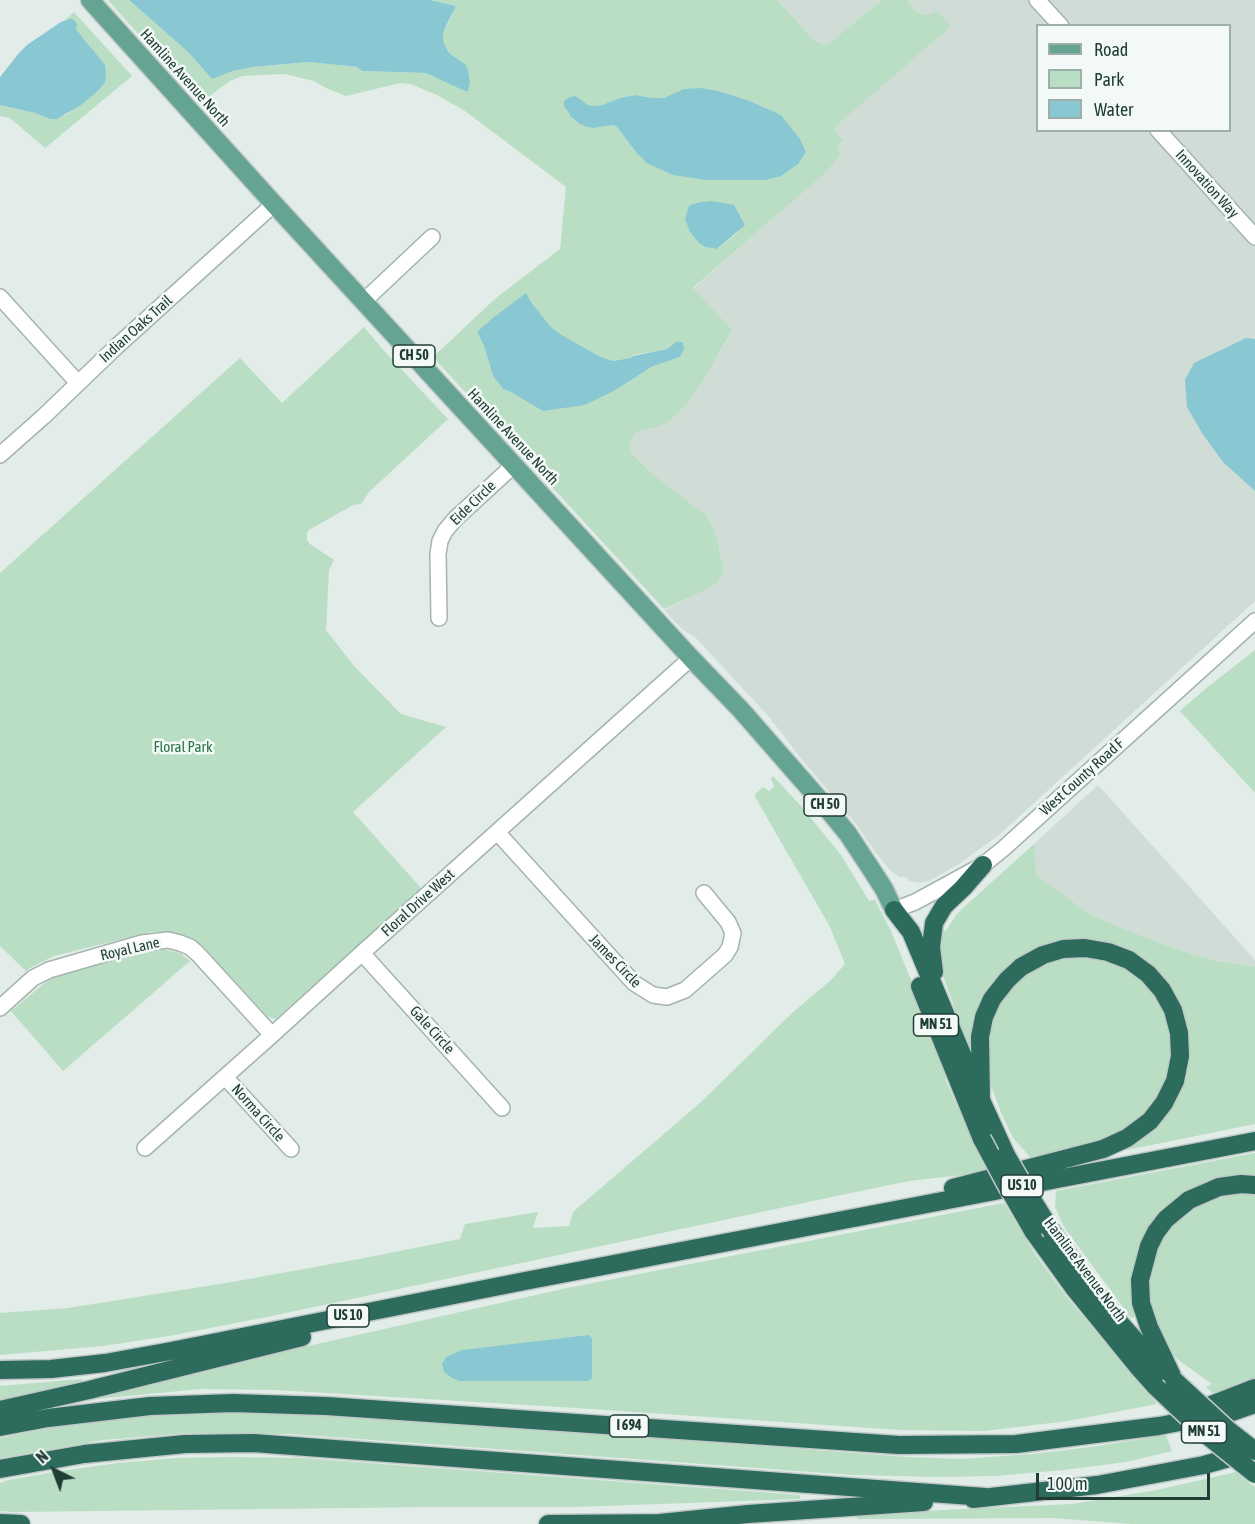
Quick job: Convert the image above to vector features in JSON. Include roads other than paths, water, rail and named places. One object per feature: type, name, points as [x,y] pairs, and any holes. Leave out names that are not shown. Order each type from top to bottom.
[{"type":"highway","points":[[935,988],[931,947],[934,923],[944,906],[983,865]]},
{"type":"highway","name":"Hamline Avenue North","points":[[894,910],[911,932],[1006,1155],[1052,1232],[1118,1321],[1150,1357],[1227,1429],[1255,1451]]},
{"type":"highway","name":"Hamline Avenue North","points":[[894,910],[901,938],[982,1139],[1033,1231],[1074,1288],[1156,1387],[1209,1437],[1255,1474]]},
{"type":"highway","points":[[789,1231],[1103,1149],[1127,1138],[1149,1121],[1164,1103],[1175,1081],[1180,1056],[1179,1033],[1173,1010],[1162,990],[1148,974],[1129,960],[1108,952],[1085,948],[1063,949],[1043,955],[1021,967],[1007,981],[992,999],[984,1017],[980,1037],[981,1100]]},
{"type":"highway","name":"US 10","points":[[0,1370],[51,1369],[105,1363],[171,1351],[1255,1141]]},
{"type":"highway","points":[[1174,1380],[1149,1327],[1141,1303],[1140,1280],[1149,1246],[1166,1219],[1189,1200],[1219,1187],[1255,1185]]},
{"type":"highway","points":[[0,1410],[89,1390],[525,1281]]},
{"type":"highway","points":[[1159,1426],[1255,1388]]},
{"type":"highway","name":"I 694","points":[[0,1426],[150,1406],[233,1403],[326,1406],[899,1444],[1016,1444],[1159,1426],[1232,1412],[1255,1404]]},
{"type":"highway","points":[[0,1469],[84,1454],[185,1444],[253,1443],[985,1497]]},
{"type":"highway","points":[[660,1523],[1061,1489],[1204,1465],[1255,1451]]},
{"type":"highway","points":[[0,1523],[21,1524]]},
{"type":"highway","points":[[548,1524],[696,1524]]},
{"type":"main road","name":"Hamline Avenue North","points":[[90,0],[274,204],[741,711],[825,806],[848,834],[884,889],[894,910]]},
{"type":"street","points":[[1037,0],[1059,24]]},
{"type":"street","name":"Innovation Way","points":[[1160,132],[1255,237]]},
{"type":"street","name":"Indian Oaks Trail","points":[[0,456],[274,204]]},
{"type":"street","points":[[364,301],[432,237]]},
{"type":"street","points":[[0,297],[78,383]]},
{"type":"street","name":"Eide Circle","points":[[439,618],[438,554],[440,541],[455,519],[514,465]]},
{"type":"street","name":"West County Road F","points":[[894,910],[915,902],[983,865],[1255,621]]},
{"type":"street","name":"Floral Drive West","points":[[145,1148],[691,658]]},
{"type":"street","name":"James Circle","points":[[496,832],[634,983],[653,995],[667,997],[685,990],[725,955],[730,947],[733,933],[728,922],[704,893]]},
{"type":"street","name":"Royal Lane","points":[[0,1008],[33,978],[49,970],[142,943],[168,940],[190,947],[198,954],[272,1035]]},
{"type":"street","name":"Gale Circle","points":[[362,953],[502,1108]]},
{"type":"street","name":"Norma Circle","points":[[225,1077],[291,1149]]},
{"type":"water","points":[[129,0],[430,0],[456,6],[443,34],[444,43],[449,53],[465,64],[468,70],[470,83],[468,91],[426,73],[362,71],[357,67],[309,62],[253,67],[212,79],[188,52]]},
{"type":"water","points":[[69,19],[73,19],[77,24],[76,29],[105,65],[105,82],[98,91],[81,105],[57,119],[0,105],[0,77],[19,53],[27,45]]},
{"type":"water","points":[[702,88],[750,101],[781,115],[800,139],[806,152],[798,164],[781,176],[766,180],[706,180],[673,175],[647,163],[617,127],[613,125],[587,127],[571,117],[564,106],[564,101],[576,96],[588,105],[594,106],[635,95],[664,98],[684,89]]},
{"type":"water","points":[[711,201],[734,205],[745,225],[717,249],[705,247],[699,243],[690,232],[685,219],[689,206]]},
{"type":"water","points":[[526,293],[551,327],[601,357],[613,361],[630,358],[667,349],[676,342],[683,342],[684,349],[680,357],[653,366],[614,391],[585,405],[543,411],[503,389],[493,376],[477,332]]},
{"type":"water","points":[[1246,338],[1255,339],[1255,491],[1223,462],[1202,433],[1187,407],[1185,380],[1194,363]]},
{"type":"water","points":[[589,1335],[592,1339],[592,1379],[587,1381],[460,1381],[444,1372],[442,1364],[446,1357],[462,1350]]},
{"type":"park label","name":"Floral Park","points":[[183,747]]}]
